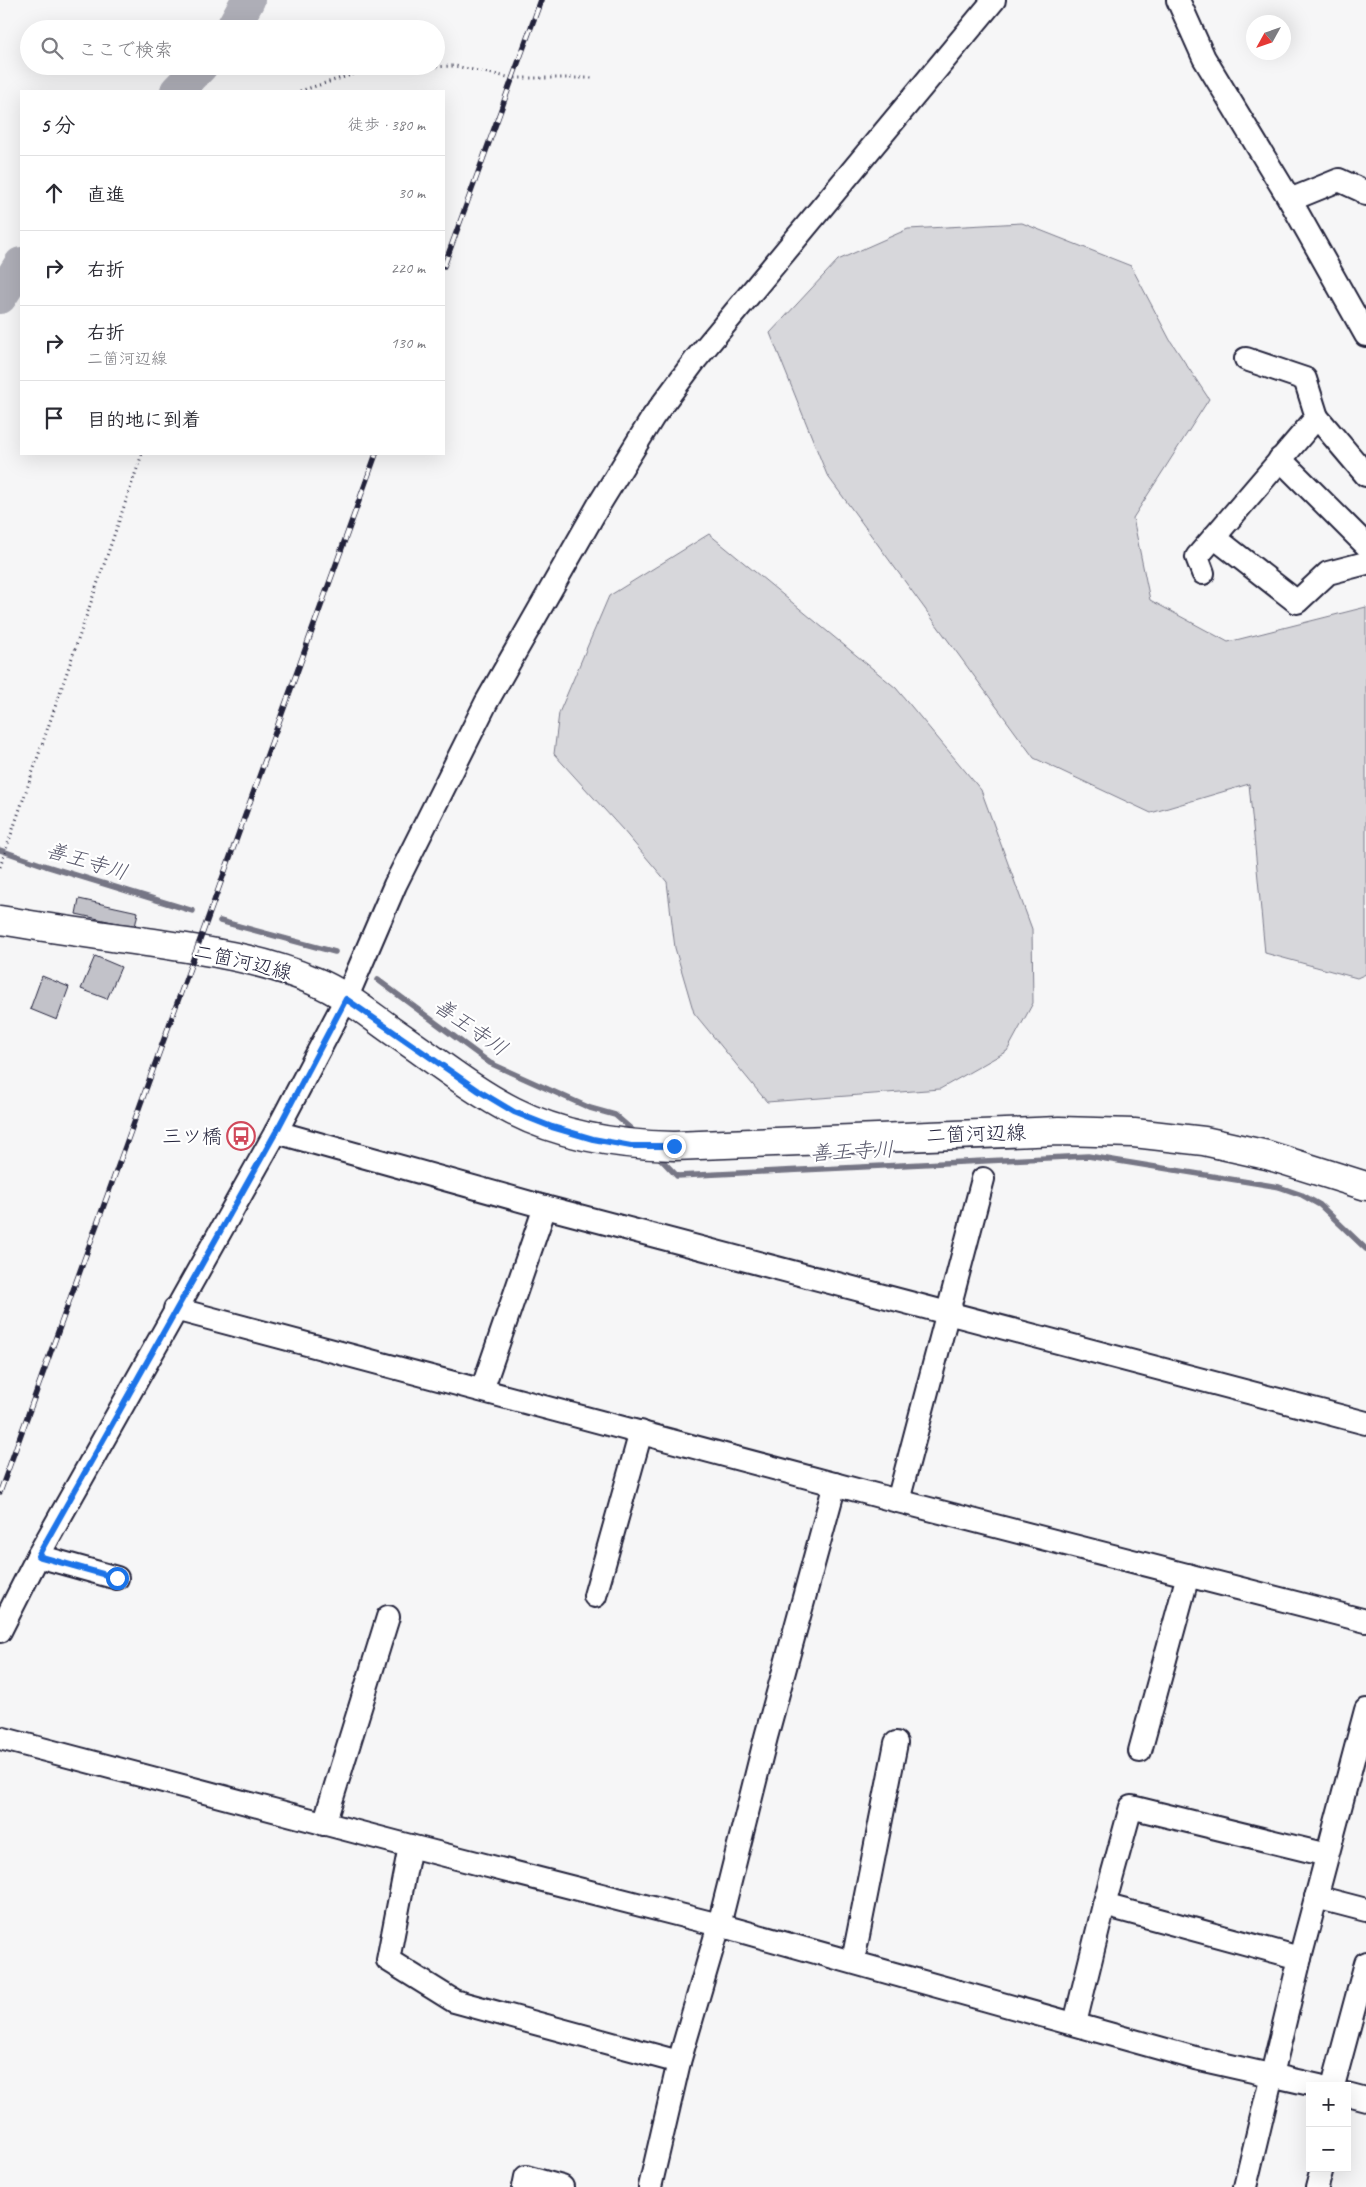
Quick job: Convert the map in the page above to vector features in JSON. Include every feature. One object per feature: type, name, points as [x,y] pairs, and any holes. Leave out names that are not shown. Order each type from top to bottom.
[{"type":"main road","name":"二箇河辺線","points":[[0,920],[231,955],[282,967],[317,982],[346,999],[479,1091],[514,1112],[552,1127],[593,1139],[631,1146],[674,1146],[1059,1131],[1134,1133],[1204,1141],[1267,1155],[1366,1186]]},
{"type":"street","points":[[0,1631],[38,1556],[276,1132],[346,999],[396,885],[486,703],[600,503],[653,417],[702,352],[994,0]]},
{"type":"street","points":[[1178,0],[1204,58],[1290,200],[1366,335]]},
{"type":"street","points":[[1290,200],[1339,180],[1366,194]]},
{"type":"street","points":[[1246,360],[1305,379],[1317,417],[1366,476]]},
{"type":"street","points":[[1203,573],[1197,557],[1317,417]]},
{"type":"street","points":[[1280,460],[1366,545]]},
{"type":"street","points":[[1214,537],[1298,602],[1328,573],[1366,563]]},
{"type":"street","points":[[276,1132],[545,1207],[948,1315],[1366,1423]]},
{"type":"street","points":[[898,1502],[983,1179]]},
{"type":"street","points":[[482,1390],[545,1207]]},
{"type":"street","points":[[176,1309],[898,1502],[1366,1621]]},
{"type":"street","points":[[595,1596],[641,1432]]},
{"type":"street","points":[[650,2187],[679,2062],[719,1924],[766,1737],[834,1484]]},
{"type":"street","points":[[38,1556],[117,1578]]},
{"type":"street","points":[[1140,1751],[1188,1576]]},
{"type":"street","points":[[324,1824],[388,1617]]},
{"type":"street","points":[[1245,2187],[1300,1958],[1366,1710]]},
{"type":"street","points":[[0,1738],[324,1824],[719,1924],[1195,2058],[1306,2083]]},
{"type":"street","points":[[853,1961],[896,1743]]},
{"type":"street","points":[[1074,2023],[1131,1807],[1327,1855]]},
{"type":"street","points":[[410,1846],[388,1960],[454,2001],[679,2062]]},
{"type":"street","points":[[1316,1897],[1366,1910]]},
{"type":"street","points":[[1104,1906],[1300,1958]]},
{"type":"street","points":[[1335,2082],[1366,1963]]},
{"type":"street","points":[[1351,2095],[1366,2099]]},
{"type":"street","points":[[1317,2187],[1321,2172]]},
{"type":"street","points":[[524,2187],[526,2177],[562,2187]]},
{"type":"path","points":[[445,66],[455,66],[512,78],[595,78]]},
{"type":"path","points":[[303,90],[351,75]]},
{"type":"path","points":[[0,867],[142,455]]},
{"type":"shaded area","points":[[1022,223],[1131,266],[1170,340],[1209,399],[1133,518],[1150,600],[1228,642],[1366,607],[1366,974],[1357,978],[1265,953],[1249,784],[1151,813],[1034,758],[827,475],[770,333],[838,260],[908,229]]},
{"type":"shaded area","points":[[709,534],[896,688],[981,790],[1032,929],[1033,1003],[1007,1051],[940,1089],[767,1102],[694,1013],[675,948],[667,882],[554,754],[559,713],[609,596]]},
{"type":"building","points":[[79,899],[138,912],[135,927],[76,914]]},
{"type":"building","points":[[95,956],[121,967],[107,999],[81,989]]},
{"type":"building","points":[[42,976],[69,987],[57,1020],[30,1009]]},
{"type":"waterway","points":[[237,20],[248,0]]},
{"type":"waterway","points":[[178,90],[192,75]]},
{"type":"waterway","points":[[0,297],[20,266]]},
{"type":"waterway","name":"善王寺川","points":[[0,850],[193,911]]},
{"type":"waterway","name":"善王寺川","points":[[220,921],[335,952]]},
{"type":"waterway","name":"善王寺川","points":[[378,980],[490,1063],[590,1108],[615,1115],[637,1134]]},
{"type":"waterway","name":"善王寺川","points":[[657,1155],[677,1176],[1088,1156],[1279,1187],[1302,1195],[1320,1205],[1366,1249]]},
{"type":"railway","points":[[445,263],[541,0]]},
{"type":"railway","points":[[0,1492],[376,455]]},
{"type":"place","name":"三ツ橋","points":[[241,1136]]},
{"type":"route","points":[[117,1578],[38,1556],[276,1132],[346,999],[479,1091],[514,1112],[552,1127],[593,1139],[631,1146],[674,1146]]}]
